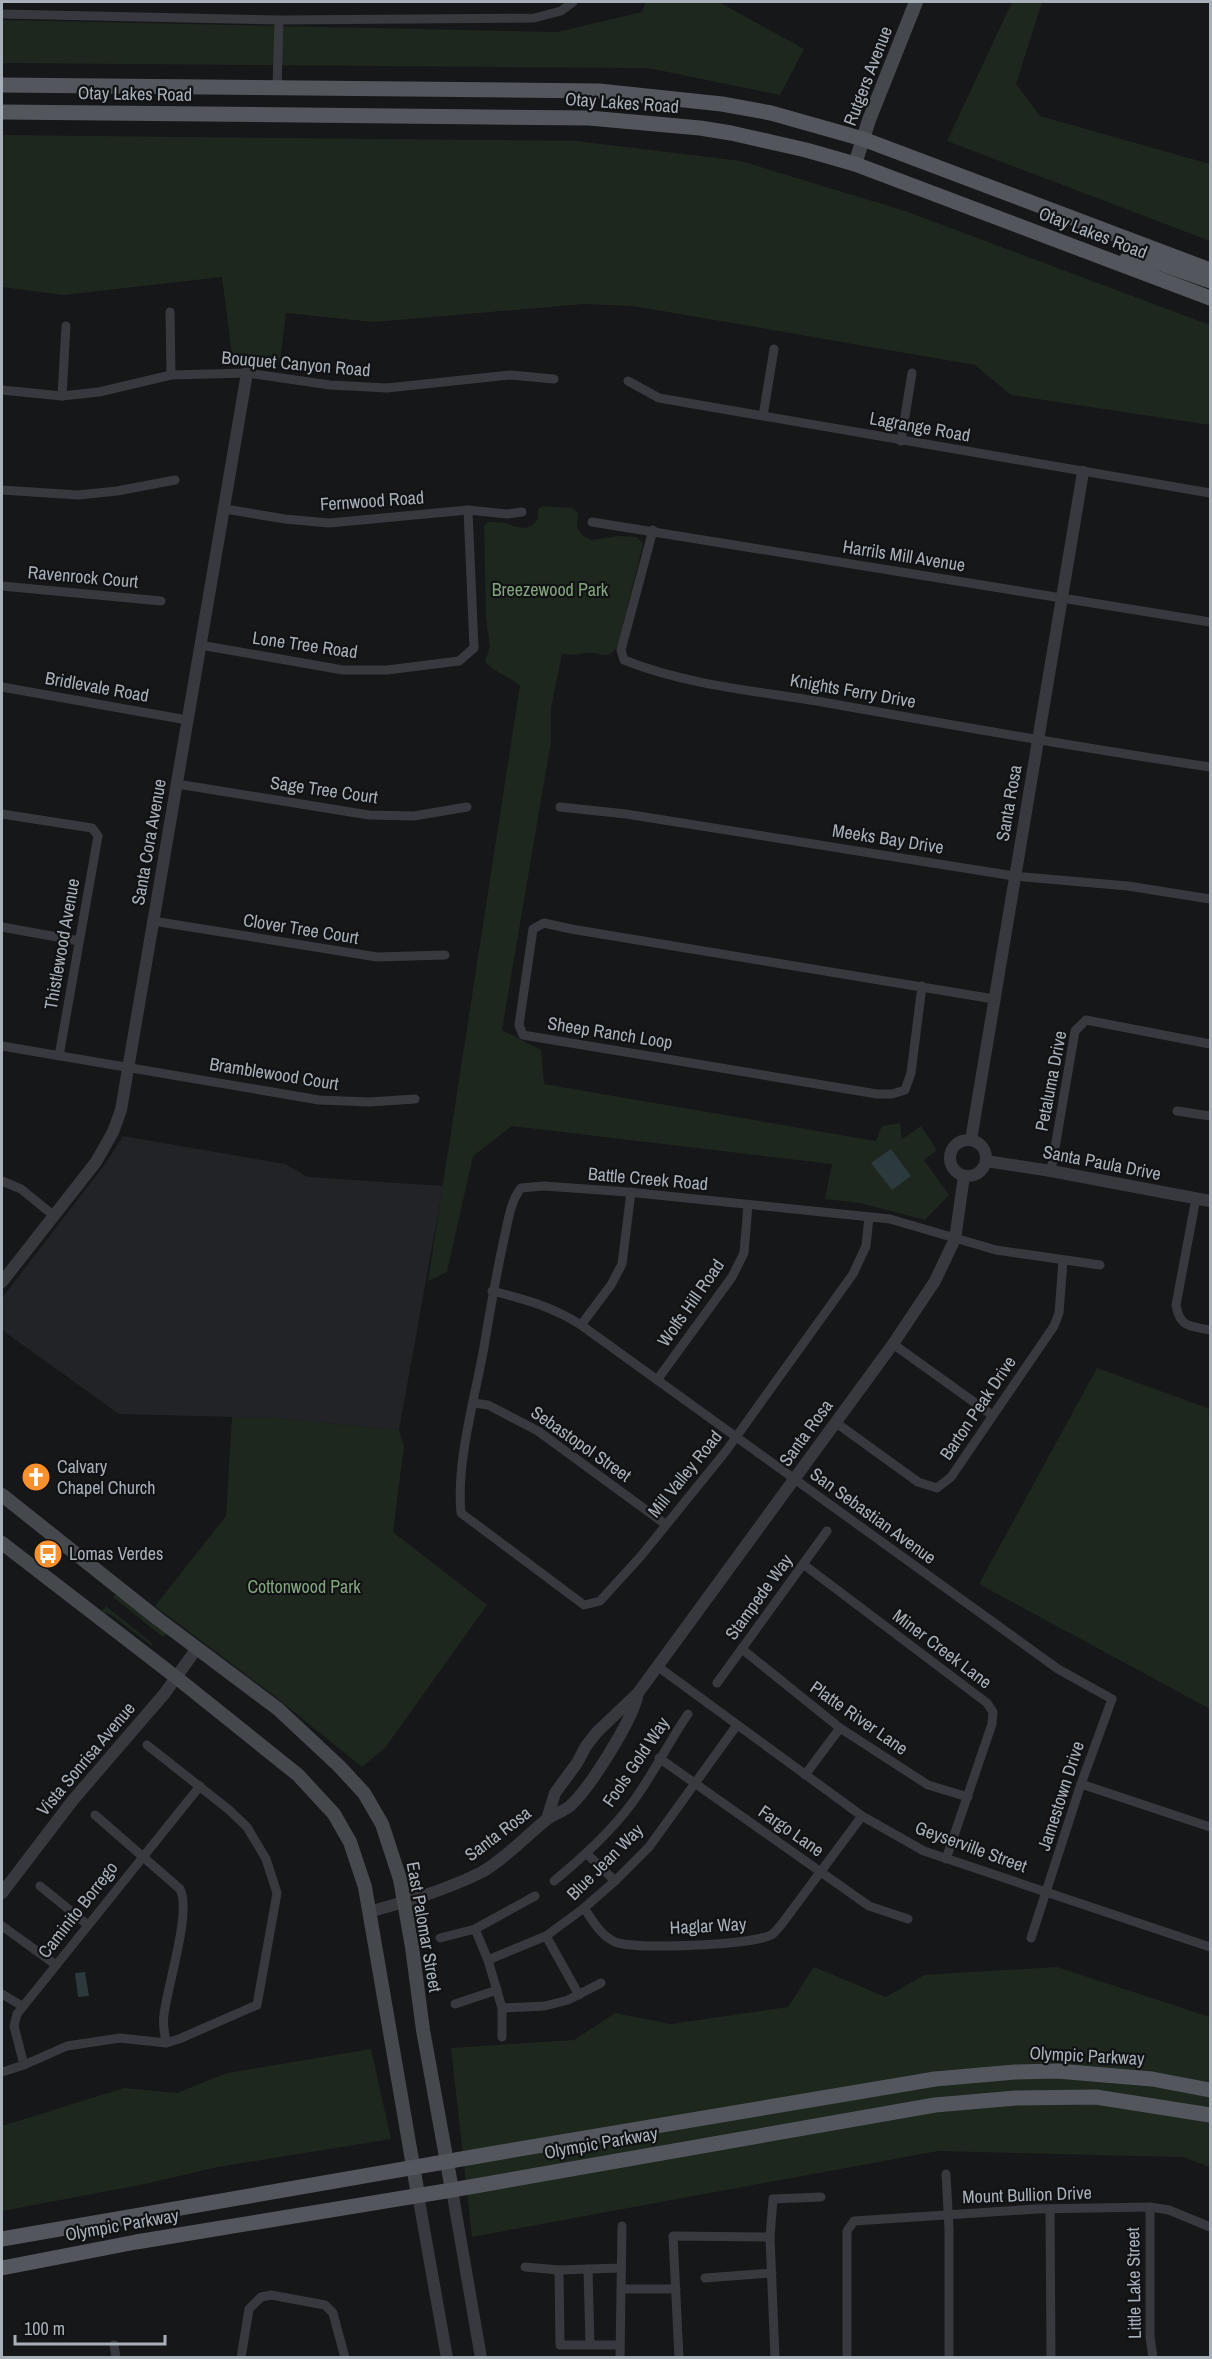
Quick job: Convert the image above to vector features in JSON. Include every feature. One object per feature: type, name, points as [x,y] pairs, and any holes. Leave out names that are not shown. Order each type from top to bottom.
[{"type":"main road","name":"Rutgers Avenue","points":[[855,164],[916,2]]},
{"type":"main road","name":"Otay Lakes Road","points":[[2,85],[599,91],[722,104],[813,123],[863,139],[1210,270]]},
{"type":"main road","name":"Otay Lakes Road","points":[[2,112],[589,118],[700,128],[806,150],[855,164],[1210,298]]},
{"type":"main road","points":[[1108,259],[1159,263],[1210,281]]},
{"type":"main road","name":"East Palomar Street","points":[[2,1495],[278,1709],[339,1766],[364,1793],[382,1824],[400,1880],[423,2030],[452,2190]]},
{"type":"main road","points":[[2,1543],[298,1775],[334,1814],[350,1842],[365,1887],[418,2195]]},
{"type":"main road","name":"Olympic Parkway","points":[[2,2240],[412,2167],[935,2079],[1057,2071],[1152,2079],[1210,2090]]},
{"type":"main road","name":"Olympic Parkway","points":[[2,2268],[136,2242],[452,2190],[935,2105],[1016,2098],[1096,2097],[1210,2115]]},
{"type":"street","points":[[2,14],[279,20],[534,18],[561,11],[573,2]]},
{"type":"street","points":[[277,88],[279,20]]},
{"type":"street","points":[[170,312],[171,375]]},
{"type":"street","points":[[62,396],[66,326]]},
{"type":"street","points":[[764,416],[774,349]]},
{"type":"street","name":"Bouquet Canyon Road","points":[[2,390],[62,396],[99,392],[171,375],[247,373],[330,385],[387,388],[510,375],[554,379]]},
{"type":"street","name":"Santa Cora Avenue","points":[[2,1282],[96,1162],[113,1132],[121,1110],[247,373]]},
{"type":"street","points":[[901,441],[912,373]]},
{"type":"street","name":"Lagrange Road","points":[[628,381],[659,398],[1210,493]]},
{"type":"street","name":"Santa Rosa","points":[[971,1140],[1083,472]]},
{"type":"street","points":[[2,490],[78,495],[117,491],[175,480]]},
{"type":"street","name":"Fernwood Road","points":[[225,509],[285,519],[328,523],[468,510],[507,514],[522,512]]},
{"type":"street","name":"Lone Tree Road","points":[[200,645],[343,670],[392,669],[459,661],[474,648],[468,510]]},
{"type":"street","name":"Harrils Mill Avenue","points":[[592,522],[653,530],[1210,622]]},
{"type":"street","name":"Knights Ferry Drive","points":[[653,530],[621,650],[624,660],[710,685],[793,697],[1039,741],[1210,767]]},
{"type":"street","name":"Ravenrock Court","points":[[2,586],[161,601]]},
{"type":"street","name":"Bridlevale Road","points":[[2,687],[187,720]]},
{"type":"street","name":"Sage Tree Court","points":[[177,783],[369,815],[414,816],[467,807]]},
{"type":"street","name":"Meeks Bay Drive","points":[[560,807],[626,814],[1014,876],[1139,887],[1210,899]]},
{"type":"street","name":"Thistlewood Avenue","points":[[2,814],[92,828],[98,836],[59,1056]]},
{"type":"street","name":"Clover Tree Court","points":[[153,921],[376,957],[445,955]]},
{"type":"street","name":"Sheep Ranch Loop","points":[[922,986],[911,1073],[905,1090],[892,1094],[877,1094],[523,1035],[519,1025],[533,929],[544,923],[922,986],[994,999]]},
{"type":"street","points":[[2,927],[79,941]]},
{"type":"street","name":"Petaluma Drive","points":[[1051,1171],[1075,1031],[1086,1020],[1210,1044]]},
{"type":"street","name":"Bramblewood Court","points":[[2,1046],[319,1100],[369,1102],[415,1099]]},
{"type":"street","points":[[1177,1111],[1210,1116]]},
{"type":"street","points":[[965,1140],[971,1140],[977,1142],[985,1150],[986,1161],[981,1172],[970,1177],[964,1176],[951,1166],[950,1155],[956,1145],[965,1140]]},
{"type":"street","name":"Santa Paula Drive","points":[[986,1161],[1210,1201]]},
{"type":"street","name":"Santa Rosa","points":[[547,1819],[555,1792],[577,1763],[586,1746],[597,1732],[638,1693],[893,1344],[935,1281],[955,1239],[964,1176]]},
{"type":"street","points":[[2,1182],[21,1189],[53,1215]]},
{"type":"street","name":"Battle Creek Road","points":[[461,1513],[459,1494],[492,1291],[508,1218],[515,1195],[521,1188],[544,1186],[632,1192],[869,1217],[913,1225],[996,1250],[1100,1265]]},
{"type":"street","points":[[581,1325],[622,1264],[632,1192]]},
{"type":"street","points":[[1196,1198],[1176,1305],[1178,1318],[1186,1326],[1210,1330]]},
{"type":"street","name":"Wolfs Hill Road","points":[[657,1380],[732,1277],[744,1253],[748,1205]]},
{"type":"street","name":"Mill Valley Road","points":[[461,1513],[584,1605],[600,1601],[641,1556],[737,1437],[853,1274],[866,1246],[869,1217]]},
{"type":"street","name":"Barton Peak Drive","points":[[835,1422],[918,1482],[937,1488],[951,1477],[1054,1326],[1059,1313],[1064,1261]]},
{"type":"street","name":"San Sebastian Avenue","points":[[492,1291],[542,1304],[581,1325],[1064,1673],[1112,1699]]},
{"type":"street","points":[[893,1344],[992,1414]]},
{"type":"street","name":"Sebastopol Street","points":[[473,1404],[488,1405],[538,1431],[665,1524]]},
{"type":"street","name":"Stampede Way","points":[[717,1683],[827,1531]]},
{"type":"street","name":"Miner Creek Lane","points":[[803,1564],[987,1703],[993,1712],[992,1724],[946,1859]]},
{"type":"street","name":"Vista Sonrisa Avenue","points":[[2,1893],[73,1800],[177,1678],[197,1648]]},
{"type":"street","name":"Platte River Lane","points":[[742,1649],[840,1728],[928,1785],[968,1797]]},
{"type":"street","name":"Geyserville Street","points":[[657,1666],[862,1816],[924,1851],[1210,1947]]},
{"type":"street","name":"Santa Rosa","points":[[369,1912],[454,1885],[484,1870],[523,1842],[547,1819],[570,1806],[591,1781],[629,1719],[638,1693]]},
{"type":"street","name":"Jamestown Drive","points":[[1031,1938],[1112,1699]]},
{"type":"street","name":"Fools Gold Way","points":[[554,1881],[587,1854],[631,1804],[688,1714]]},
{"type":"street","name":"Blue Jean Way","points":[[488,1960],[546,1936],[615,1881],[648,1847],[737,1725]]},
{"type":"street","points":[[805,1775],[840,1728]]},
{"type":"street","points":[[2,2072],[67,2046],[120,2038],[166,2043],[257,2005],[277,1893],[266,1859],[247,1827],[200,1786],[147,1745]]},
{"type":"street","name":"Fargo Lane","points":[[660,1758],[869,1906],[908,1919]]},
{"type":"street","points":[[1081,1785],[1210,1827]]},
{"type":"street","name":"Caminito Borrego","points":[[24,2065],[14,2026],[22,2006],[200,1786]]},
{"type":"street","points":[[95,1815],[180,1889],[184,1902],[163,2017],[166,2043]]},
{"type":"street","name":"Haglar Way","points":[[584,1908],[600,1931],[610,1939],[622,1944],[708,1944],[750,1941],[771,1935],[781,1925],[862,1816]]},
{"type":"street","points":[[587,1854],[615,1881]]},
{"type":"street","points":[[40,1886],[88,1925]]},
{"type":"street","points":[[440,1938],[475,1929],[535,1896]]},
{"type":"street","points":[[2,1926],[56,1965]]},
{"type":"street","points":[[475,1929],[488,1960],[502,2008],[502,2037]]},
{"type":"street","points":[[546,1936],[579,1995]]},
{"type":"street","points":[[502,2008],[545,2006],[579,1995],[601,1983]]},
{"type":"street","points":[[455,2004],[497,1990]]},
{"type":"street","points":[[2,1994],[22,2006]]},
{"type":"street","points":[[946,2174],[949,2358]]},
{"type":"street","name":"East Palomar Street","points":[[452,2190],[481,2358]]},
{"type":"street","points":[[418,2195],[447,2358]]},
{"type":"street","points":[[774,2358],[770,2237],[773,2199],[821,2197]]},
{"type":"street","name":"Mount Bullion Drive","points":[[848,2358],[847,2230],[854,2221],[1050,2209],[1149,2207],[1169,2210],[1210,2227]]},
{"type":"street","name":"Little Lake Street","points":[[1149,2207],[1150,2337],[1153,2358]]},
{"type":"street","points":[[1050,2209],[1051,2358]]},
{"type":"street","points":[[620,2358],[622,2226]]},
{"type":"street","points":[[679,2358],[674,2236],[770,2237]]},
{"type":"street","points":[[525,2267],[559,2270],[620,2268]]},
{"type":"street","points":[[588,2269],[590,2344]]},
{"type":"street","points":[[559,2270],[561,2345],[619,2345]]},
{"type":"street","points":[[705,2278],[772,2273]]},
{"type":"street","points":[[621,2289],[676,2289]]},
{"type":"street","points":[[241,2358],[249,2309],[261,2297],[271,2295],[325,2305],[333,2313],[345,2358]]},
{"type":"street","points":[[114,2345],[116,2358]]},
{"type":"shaded area","points":[[123,1136],[285,1164],[308,1177],[443,1186],[399,1430],[276,1418],[119,1414],[2,1330],[2,1298],[105,1164]]},
{"type":"shaded area","points":[[891,1149],[911,1176],[892,1190],[871,1163]]},
{"type":"shaded area","points":[[85,1972],[89,1996],[78,1997],[75,1973]]},
{"type":"green space","points":[[646,2],[719,2],[804,49],[780,95],[648,68],[2,63],[2,20],[557,32],[642,12]]},
{"type":"green space","points":[[1012,2],[1042,2],[1016,84],[1040,116],[1210,164],[1210,241],[947,141]]},
{"type":"green space","points":[[2,135],[576,141],[741,161],[905,211],[1210,325],[1210,425],[1011,395],[975,365],[633,306],[584,304],[374,322],[286,313],[280,362],[232,355],[222,277],[63,295],[2,287]]},
{"type":"green space","name":"Breezewood Park","points":[[542,506],[571,508],[578,512],[577,528],[582,535],[591,540],[618,536],[637,537],[643,544],[618,645],[611,654],[607,655],[562,654],[551,708],[551,741],[502,1030],[541,1050],[544,1084],[876,1141],[882,1126],[900,1123],[902,1139],[921,1126],[937,1150],[924,1160],[949,1195],[925,1220],[860,1203],[825,1199],[832,1164],[512,1126],[473,1156],[447,1272],[428,1281],[520,685],[496,671],[485,661],[490,647],[486,618],[484,526],[488,522],[496,522],[521,528],[531,526],[538,519],[538,509]]},
{"type":"green space","points":[[1097,1368],[1210,1409],[1210,1709],[979,1584]]},
{"type":"green space","name":"Cottonwood Park","points":[[232,1417],[276,1418],[399,1430],[404,1446],[393,1532],[487,1605],[385,1748],[362,1767],[273,1695],[155,1606],[226,1516]]},
{"type":"green space","points":[[117,1592],[168,1632],[163,1637],[113,1597]]},
{"type":"green space","points":[[106,1606],[153,1644],[152,1646],[113,1616],[102,1611]]},
{"type":"green space","points":[[814,1967],[886,1997],[924,1975],[1057,1967],[1210,2017],[1210,2167],[1183,2157],[938,2151],[472,2237],[451,2048],[574,2040],[615,2013],[671,2024],[788,2007]]},
{"type":"green space","points":[[371,2049],[391,2139],[218,2167],[145,2184],[2,2211],[2,2126],[124,2088],[177,2093],[227,2073]]},
{"type":"place","name":"Calvary Chapel Church","points":[[36,1477]]},
{"type":"place","name":"Lomas Verdes","points":[[48,1554]]}]
